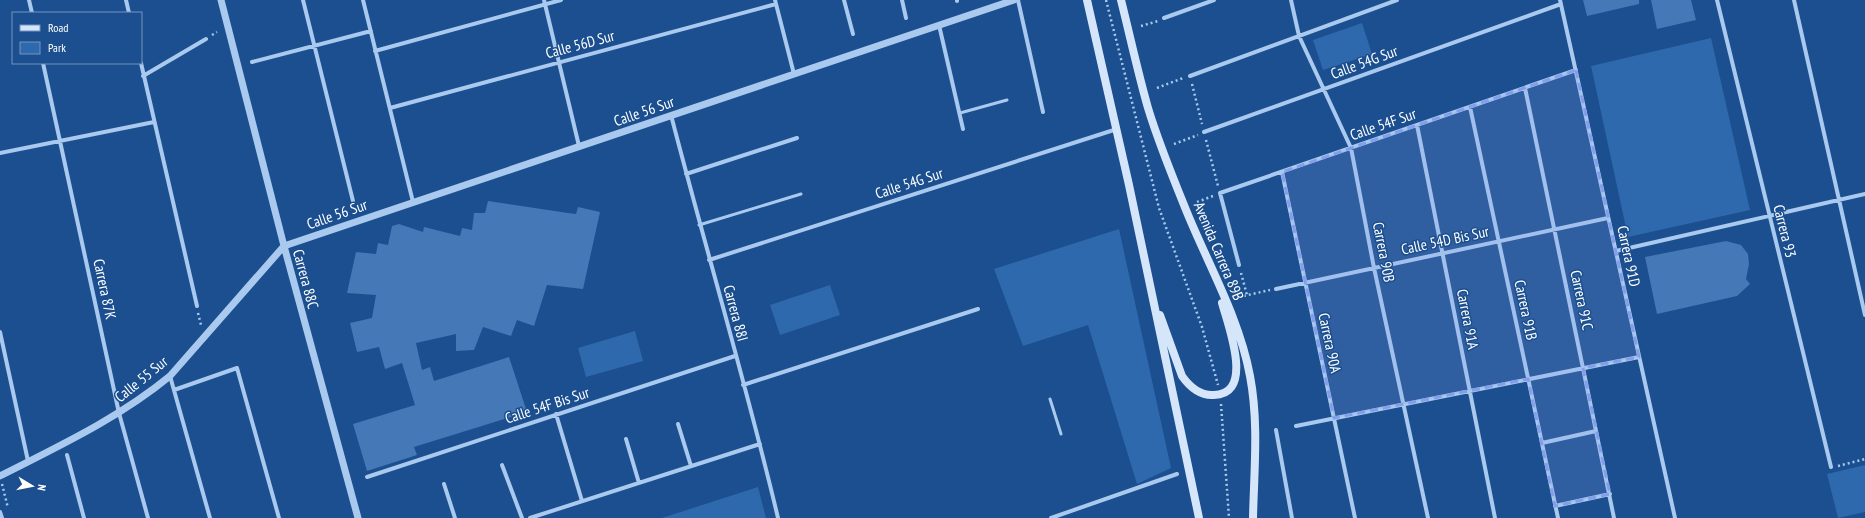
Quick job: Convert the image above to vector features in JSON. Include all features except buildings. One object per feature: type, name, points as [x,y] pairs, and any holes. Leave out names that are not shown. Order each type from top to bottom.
[{"type":"main road","points":[[1087,0],[1199,518]]},
{"type":"main road","name":"Avenida Carrera 89B","points":[[1121,0],[1148,109],[1179,193],[1232,315],[1244,350],[1253,392],[1255,434],[1253,518]]},
{"type":"main road","points":[[1150,290],[1182,376],[1194,390],[1206,394],[1220,394],[1231,387],[1236,375],[1237,367],[1234,344],[1214,276]]},
{"type":"street","points":[[29,0],[32,12]]},
{"type":"street","points":[[126,0],[129,12]]},
{"type":"street","name":"Carrera 88C","points":[[221,0],[284,246],[358,518]]},
{"type":"street","points":[[303,0],[354,201]]},
{"type":"street","points":[[363,0],[413,202]]},
{"type":"street","points":[[376,51],[544,2],[561,0]]},
{"type":"street","points":[[844,0],[853,34]]},
{"type":"street","points":[[902,0],[906,18]]},
{"type":"street","name":"Calle 56 Sur","points":[[284,246],[1014,0]]},
{"type":"street","points":[[1018,0],[1043,112]]},
{"type":"street","points":[[1164,18],[1214,0]]},
{"type":"street","name":"Carrera 90B","points":[[1291,0],[1299,36],[1351,148],[1374,268],[1428,518]]},
{"type":"street","points":[[1190,76],[1397,0]]},
{"type":"street","name":"Carrera 93","points":[[1717,0],[1832,467]]},
{"type":"street","points":[[1794,0],[1865,315]]},
{"type":"street","points":[[544,2],[579,146]]},
{"type":"street","points":[[776,2],[794,74]]},
{"type":"street","name":"Calle 56D Sur","points":[[390,108],[559,63],[776,2]]},
{"type":"street","name":"Calle 54G Sur","points":[[1204,132],[1561,2]]},
{"type":"street","name":"Carrera 91D","points":[[1561,2],[1675,518]]},
{"type":"street","points":[[938,25],[963,129]]},
{"type":"street","points":[[252,62],[370,30]]},
{"type":"street","points":[[143,76],[206,38]]},
{"type":"street","name":"Carrera 87K","points":[[43,64],[119,413],[148,518]]},
{"type":"street","points":[[140,64],[197,306]]},
{"type":"street","name":"Calle 54F Sur","points":[[1220,193],[1576,70]]},
{"type":"street","name":"Carrera 91C","points":[[1525,88],[1614,518]]},
{"type":"street","name":"Carrera 91B","points":[[1470,107],[1558,518]]},
{"type":"street","name":"Carrera 88I","points":[[671,115],[699,225],[760,444],[778,518]]},
{"type":"street","points":[[0,154],[154,122]]},
{"type":"street","name":"Carrera 91A","points":[[1417,125],[1495,518]]},
{"type":"street","name":"Calle 54G Sur","points":[[709,260],[1116,129]]},
{"type":"street","points":[[686,174],[797,138]]},
{"type":"street","name":"Carrera 90A","points":[[1282,172],[1355,518]]},
{"type":"street","points":[[1220,193],[1239,265]]},
{"type":"street","points":[[1616,251],[1865,194]]},
{"type":"street","name":"Calle 54D Bis Sur","points":[[1276,289],[1608,218]]},
{"type":"street","name":"Calle 55 Sur","points":[[0,476],[119,413],[148,394],[170,376],[284,246]]},
{"type":"street","points":[[744,385],[978,310]]},
{"type":"street","points":[[0,332],[28,462]]},
{"type":"street","name":"Calle 54F Bis Sur","points":[[367,477],[735,356]]},
{"type":"street","points":[[1296,426],[1639,357]]},
{"type":"street","points":[[174,390],[237,368],[279,518]]},
{"type":"street","points":[[170,376],[210,518]]},
{"type":"street","points":[[556,414],[582,502]]},
{"type":"street","points":[[678,424],[691,466]]},
{"type":"street","points":[[1276,430],[1292,518]]},
{"type":"street","points":[[1542,443],[1596,431]]},
{"type":"street","points":[[626,439],[639,483]]},
{"type":"street","points":[[530,518],[760,444]]},
{"type":"street","points":[[67,455],[84,518]]},
{"type":"street","points":[[502,465],[522,518]]},
{"type":"street","points":[[1051,518],[1177,474]]},
{"type":"street","points":[[444,484],[456,518]]},
{"type":"street","points":[[1555,506],[1610,494]]},
{"type":"street","points":[[0,512],[2,518]]},
{"type":"lane","points":[[960,113],[1007,100]]},
{"type":"lane","points":[[699,225],[801,194]]},
{"type":"lane","points":[[1050,399],[1061,434]]},
{"type":"path","points":[[1106,0],[1152,185],[1209,347],[1220,394],[1223,417],[1229,518]]},
{"type":"path","points":[[1141,26],[1164,18]]},
{"type":"path","points":[[1157,88],[1190,76]]},
{"type":"path","points":[[1174,144],[1204,132]]},
{"type":"path","points":[[1197,202],[1220,193]]},
{"type":"path","points":[[1239,265],[1247,295]]},
{"type":"path","points":[[1239,297],[1276,289]]},
{"type":"path","points":[[197,306],[204,338]]},
{"type":"path","points":[[1832,467],[1865,459]]},
{"type":"path","points":[[0,476],[9,511]]},
{"type":"highlighted area","points":[[1576,70],[1639,357],[1583,368],[1610,494],[1555,506],[1528,379],[1334,418],[1282,172]]},
{"type":"green space","points":[[1362,23],[1372,54],[1323,70],[1313,40]]},
{"type":"green space","points":[[1711,38],[1750,210],[1628,237],[1591,66]]},
{"type":"green space","points":[[1119,229],[1171,468],[1137,484],[1088,325],[1023,346],[994,269]]},
{"type":"green space","points":[[830,285],[840,315],[780,335],[770,305]]},
{"type":"green space","points":[[635,331],[643,361],[586,377],[578,348]]},
{"type":"green space","points":[[1865,465],[1865,512],[1838,518],[1827,474]]},
{"type":"green space","points":[[758,487],[766,518],[662,518]]}]
